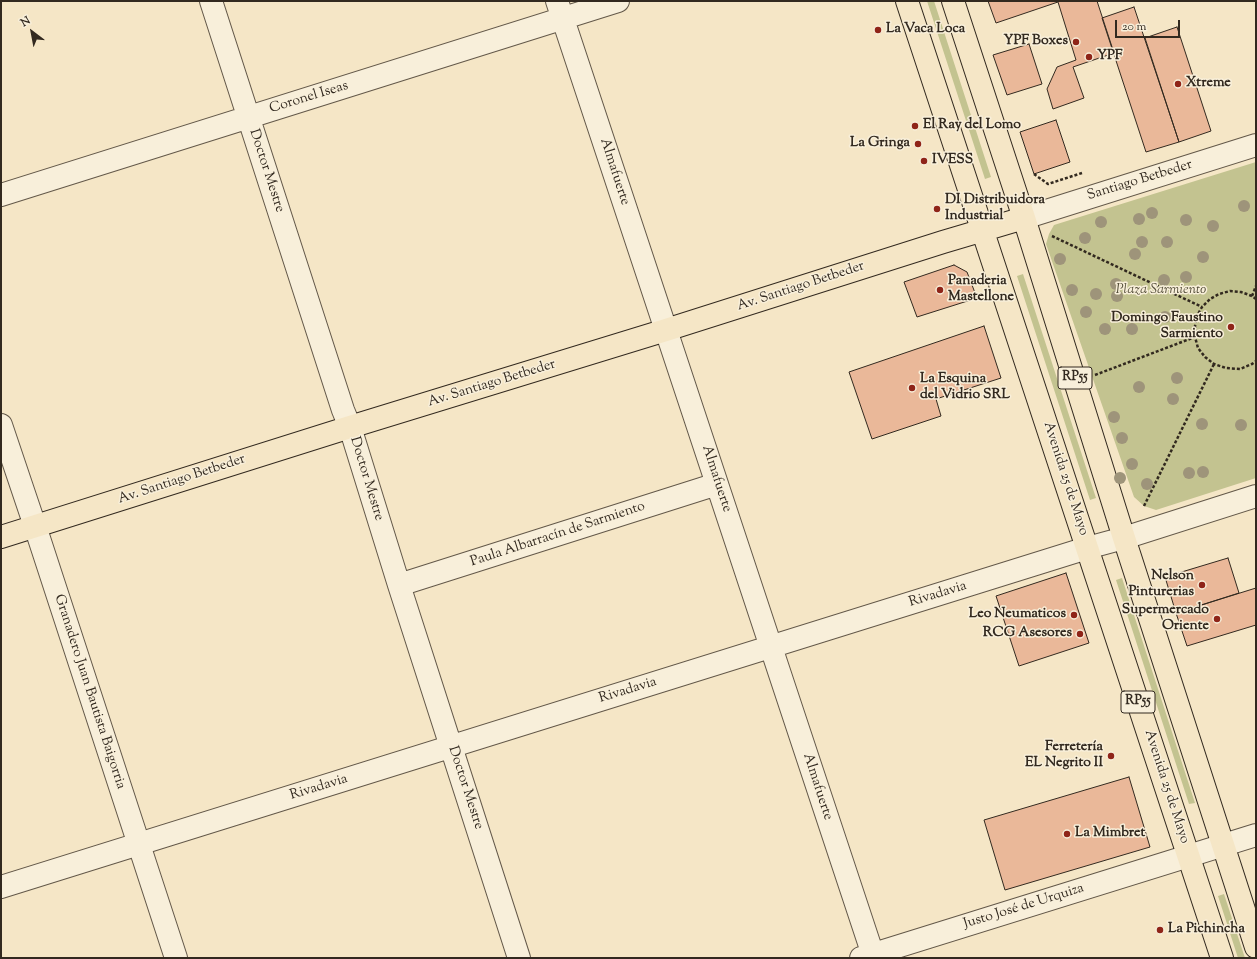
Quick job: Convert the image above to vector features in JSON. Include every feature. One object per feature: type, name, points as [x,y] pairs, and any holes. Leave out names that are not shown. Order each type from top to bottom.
[{"type":"main road","name":"Avenida 25 de Mayo","points":[[907,1],[1222,958]]},
{"type":"main road","name":"RP55","points":[[953,1],[1024,218],[1124,538],[1256,947]]},
{"type":"main road","name":"Av. Santiago Betbeder","points":[[1,537],[1024,218]]},
{"type":"street","name":"Doctor Mestre","points":[[211,1],[343,410],[350,427],[399,585],[520,958]]},
{"type":"street","name":"Coronel Iseas","points":[[1,195],[249,117],[560,10],[618,1]]},
{"type":"street","name":"Almafuerte","points":[[560,10],[771,647],[869,957]]},
{"type":"street","name":"Santiago Betbeder","points":[[1024,218],[1256,145]]},
{"type":"street","name":"Granadero Juan Bautista Baigorria","points":[[1,426],[176,958]]},
{"type":"street","name":"Paula Albarracín de Sarmiento","points":[[399,585],[717,484]]},
{"type":"street","name":"Rivadavia","points":[[1,887],[1256,496]]},
{"type":"street","points":[[1223,845],[1256,835]]},
{"type":"street","name":"Justo José de Urquiza","points":[[869,957],[1223,845]]},
{"type":"path","points":[[1034,174],[1048,184],[1082,173]]},
{"type":"path","points":[[1049,234],[1202,307]]},
{"type":"path","points":[[1252,296],[1256,286]]},
{"type":"path","points":[[1256,299],[1241,292],[1230,291],[1219,294],[1210,299],[1202,307],[1194,326],[1198,348],[1205,357],[1214,364],[1226,368],[1240,369],[1256,361]]},
{"type":"path","points":[[1092,376],[1195,337]]},
{"type":"path","points":[[1144,506],[1214,364]]},
{"type":"green space","points":[[927,1],[934,1],[991,177],[985,179]]},
{"type":"green space","name":"Plaza Sarmiento","points":[[1256,162],[1256,478],[1156,510],[1144,506],[1134,497],[1046,244],[1054,225]]},
{"type":"green space","points":[[1023,274],[1096,498],[1090,500],[1017,276]]},
{"type":"green space","points":[[1122,578],[1195,803],[1189,804],[1116,580]]},
{"type":"green space","points":[[1224,894],[1245,958],[1238,958],[1218,896]]},
{"type":"building","name":"YPF","points":[[988,1],[1097,1],[1114,53],[1073,67],[1084,98],[1053,109],[1047,89],[1057,67],[1076,60],[1058,2],[996,23]]},
{"type":"building","points":[[1134,7],[1179,142],[1146,152],[1102,18]]},
{"type":"building","name":"Xtreme","points":[[1177,27],[1211,131],[1179,142],[1145,38]]},
{"type":"building","points":[[1029,44],[1042,84],[1007,95],[993,55]]},
{"type":"building","points":[[1056,120],[1070,162],[1034,174],[1020,132]]},
{"type":"building","name":"Panaderia Mastellone","points":[[954,265],[967,272],[977,298],[917,317],[904,282]]},
{"type":"building","name":"La Esquina del Vidrio SRL","points":[[984,326],[1001,378],[936,399],[941,416],[872,439],[849,372]]},
{"type":"building","name":"Nelson Pinturerias","points":[[1228,558],[1239,593],[1176,613],[1165,577]]},
{"type":"building","points":[[1066,573],[1089,643],[1019,666],[996,596]]},
{"type":"building","name":"Supermercado Oriente","points":[[1256,588],[1256,625],[1187,646],[1176,613]]},
{"type":"building","name":"La Mimbret","points":[[1129,777],[1150,847],[1005,890],[984,820]]},
{"type":"place","name":"La Vaca Loca","points":[[878,30]]},
{"type":"place","name":"YPF Boxes","points":[[1076,42]]},
{"type":"place","name":"YPF","points":[[1089,57]]},
{"type":"place","name":"Xtreme","points":[[1178,84]]},
{"type":"place","name":"El Ray del Lomo","points":[[915,126]]},
{"type":"place","name":"La Gringa","points":[[918,144]]},
{"type":"place","name":"IVESS","points":[[924,161]]},
{"type":"place","name":"DI Distribuidora Industrial","points":[[937,209]]},
{"type":"place","name":"Panaderia Mastellone","points":[[940,290]]},
{"type":"place","name":"Domingo Faustino Sarmiento","points":[[1231,327]]},
{"type":"place","name":"La Esquina del Vidrio SRL","points":[[912,388]]},
{"type":"place","name":"Nelson Pinturerias","points":[[1202,585]]},
{"type":"place","name":"Leo Neumaticos","points":[[1074,615]]},
{"type":"place","name":"Supermercado Oriente","points":[[1217,619]]},
{"type":"place","name":"RCG Asesores","points":[[1080,634]]},
{"type":"place","name":"Ferretería EL Negrito II","points":[[1111,756]]},
{"type":"place","name":"La Mimbret","points":[[1067,834]]},
{"type":"place","name":"La Pichincha","points":[[1160,930]]}]
